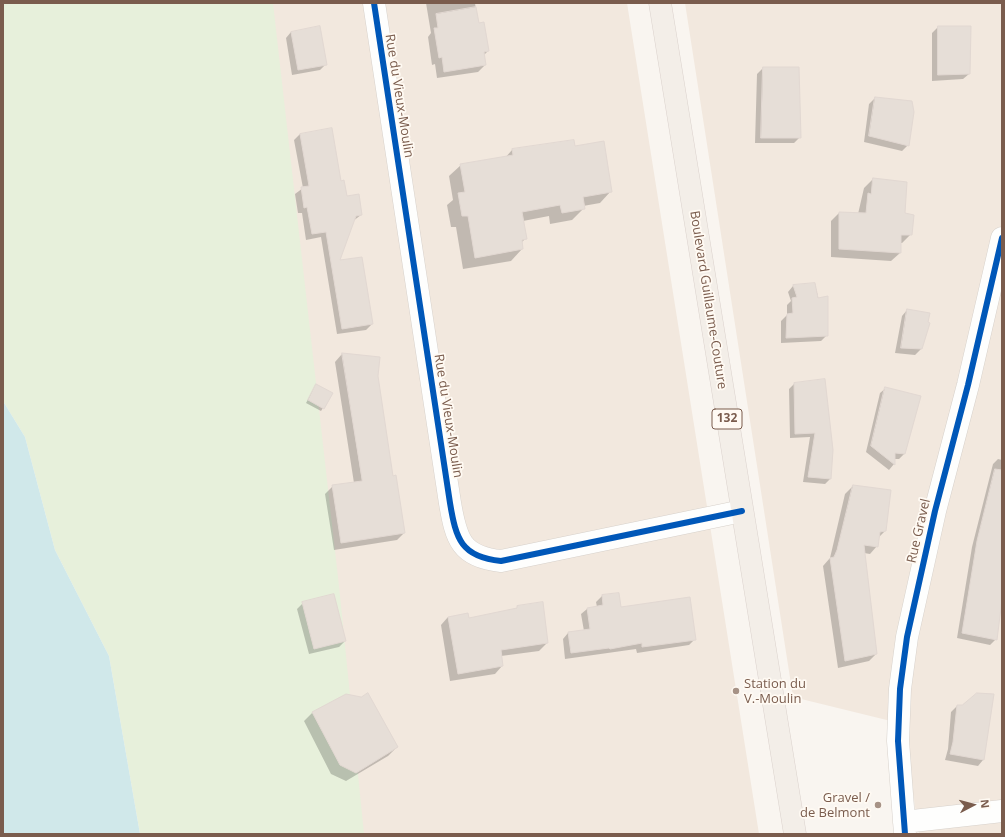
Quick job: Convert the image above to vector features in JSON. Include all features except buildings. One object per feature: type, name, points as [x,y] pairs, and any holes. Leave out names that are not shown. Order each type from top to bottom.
[{"type":"main road","name":"Boulevard Guillaume-Couture","points":[[660,3],[795,834]]},
{"type":"street","name":"Rue du Vieux-Moulin","points":[[374,3],[454,527],[465,547],[484,559],[501,561],[742,511]]},
{"type":"street","name":"Rue Gravel","points":[[904,828],[898,741],[900,689],[907,637],[935,511],[968,385],[1002,238]]},
{"type":"street","points":[[904,828],[1002,811]]},
{"type":"shaded area","points":[[271,3],[627,3],[759,834],[360,834]]},
{"type":"shaded area","points":[[685,3],[1002,3],[1002,834],[919,834],[903,724],[793,697]]},
{"type":"green space","points":[[3,3],[273,3],[339,586],[364,834],[140,834],[109,656],[55,550],[25,437],[3,401]]},
{"type":"water","points":[[3,401],[25,437],[55,550],[109,656],[140,834],[3,834]]},
{"type":"cycle path","points":[[374,3],[452,516],[458,536],[463,544],[477,555],[488,559],[501,561],[742,511]]},
{"type":"cycle path","points":[[905,834],[898,741],[900,689],[907,637],[935,511],[968,385],[1002,238]]},
{"type":"place","name":"Station du V.-Moulin","points":[[736,691]]},
{"type":"place","name":"Gravel / de Belmont","points":[[878,805]]}]
